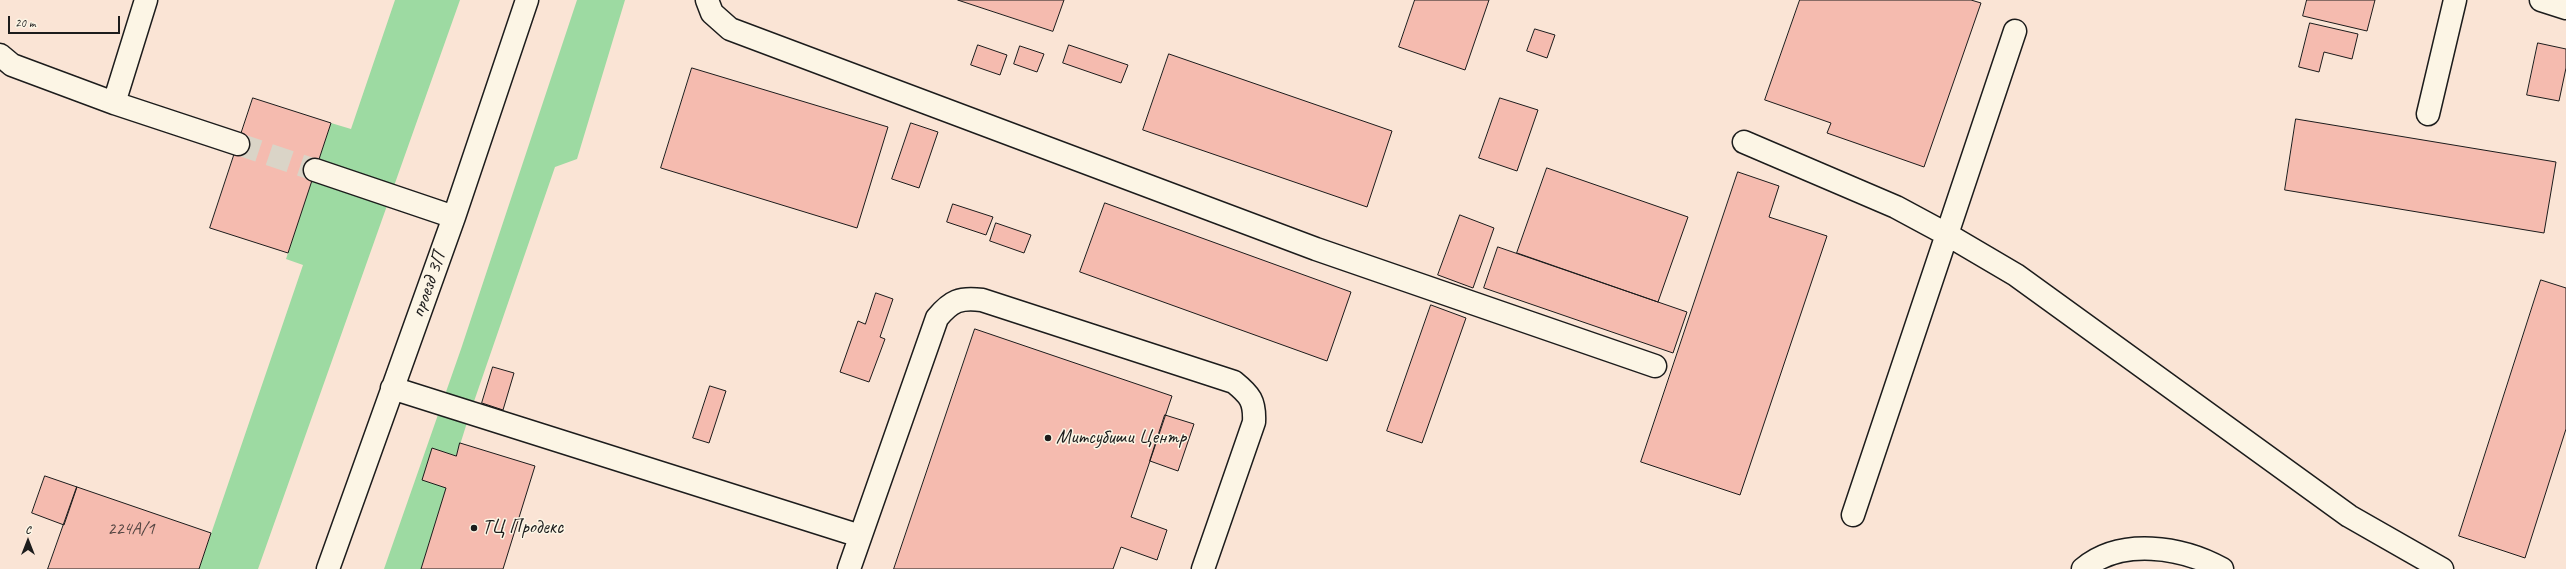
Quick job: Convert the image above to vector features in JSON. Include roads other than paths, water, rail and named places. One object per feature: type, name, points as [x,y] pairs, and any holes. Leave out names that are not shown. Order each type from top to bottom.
[{"type":"street","points":[[114,103],[146,0]]},
{"type":"street","name":"проезд 3П","points":[[328,569],[454,217],[526,0]]},
{"type":"street","points":[[707,0],[712,13],[730,30],[1316,249],[1655,366]]},
{"type":"street","points":[[2428,114],[2455,0]]},
{"type":"street","points":[[2541,0],[2566,8]]},
{"type":"street","points":[[1853,514],[1948,235],[2015,31]]},
{"type":"street","points":[[0,55],[12,64],[114,103],[238,144]]},
{"type":"street","points":[[1744,142],[1896,207],[1948,235],[2016,275],[2349,516],[2442,569]]},
{"type":"street","points":[[315,170],[454,217]]},
{"type":"street","points":[[849,569],[937,318],[948,305],[967,298],[982,300],[1234,382],[1247,392],[1255,406],[1254,422],[1203,569]]},
{"type":"street","points":[[392,388],[860,536]]},
{"type":"street","points":[[2083,569],[2106,555],[2128,550],[2158,550],[2183,554],[2222,569]]},
{"type":"tunnel","points":[[238,144],[315,170]]},
{"type":"place","name":"Митсубиши Центр","points":[[1048,438]]},
{"type":"place","name":"ТЦ Продекс","points":[[474,528]]}]
